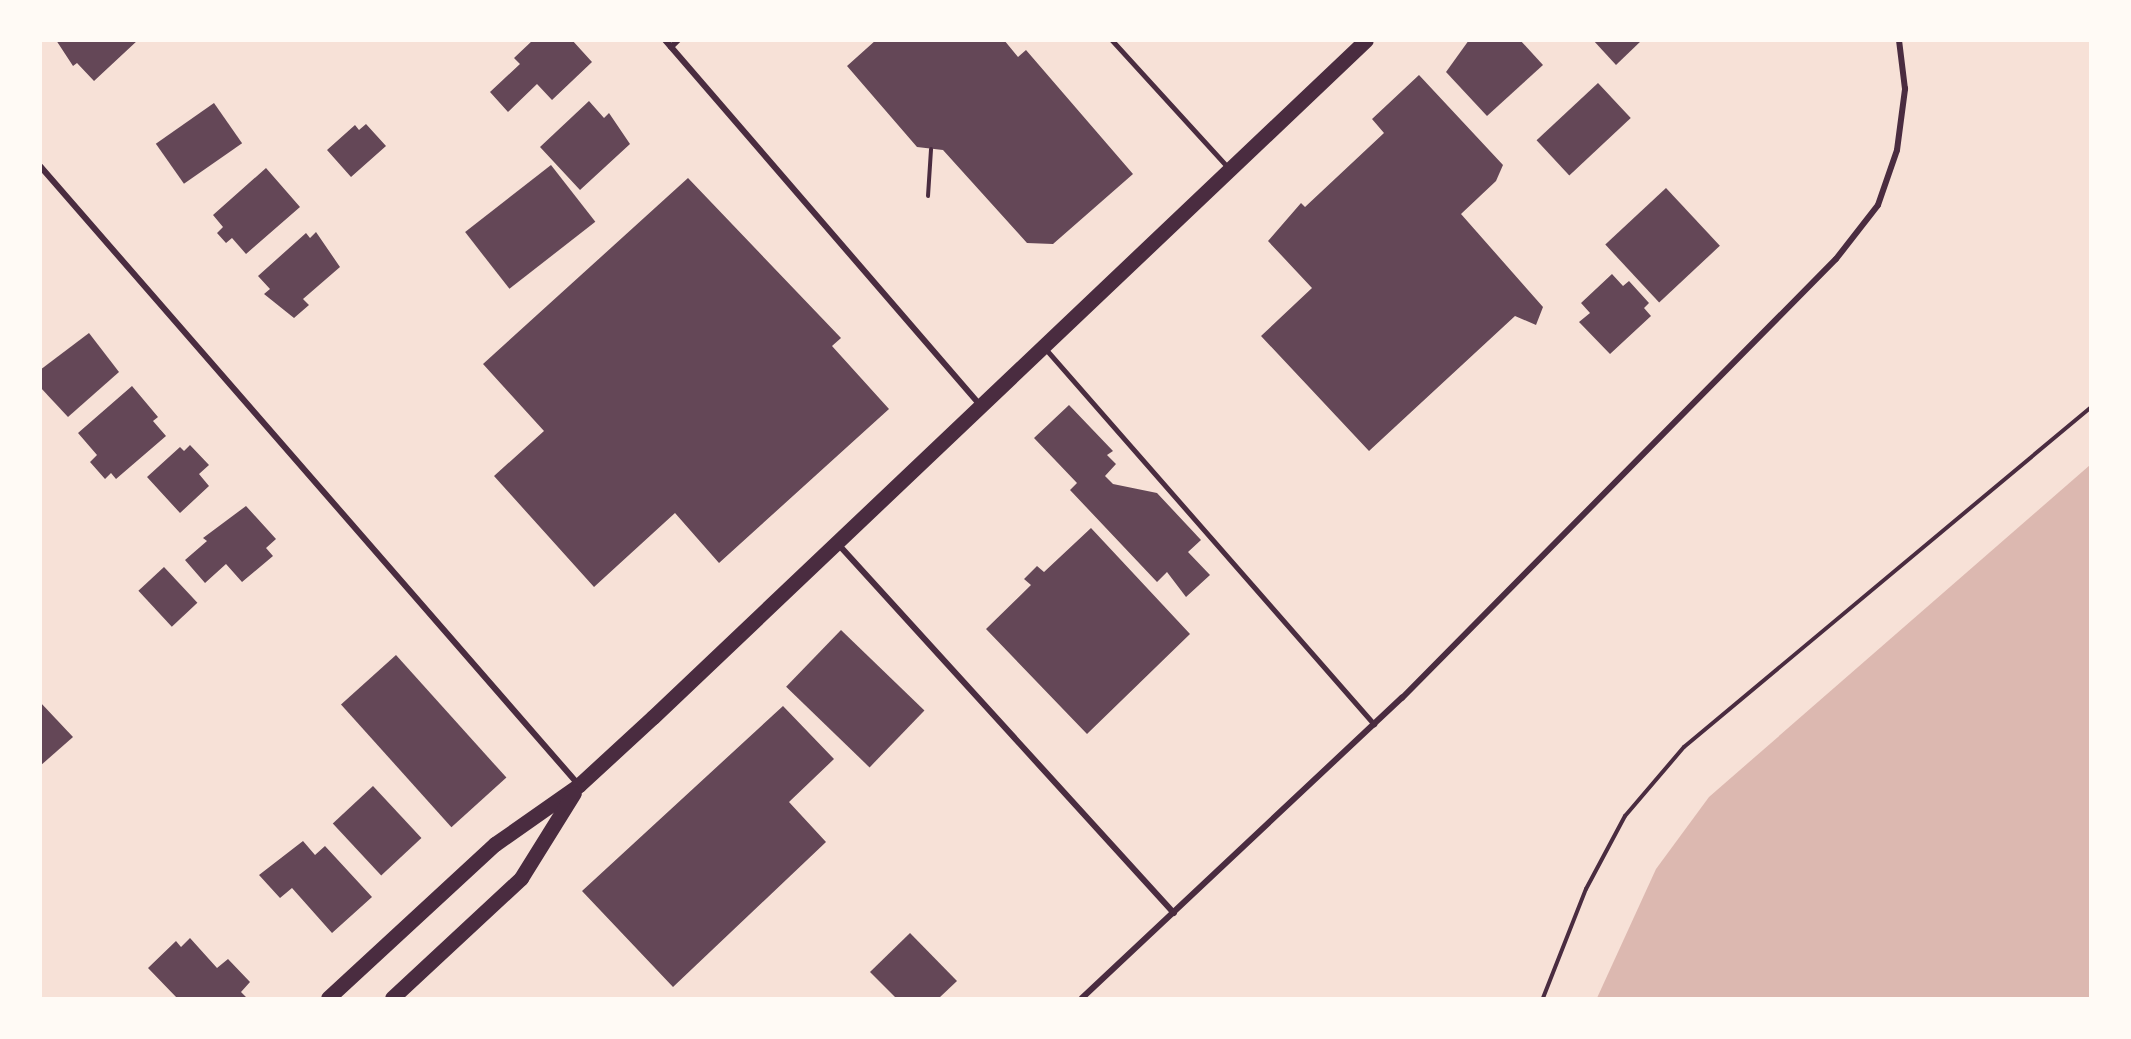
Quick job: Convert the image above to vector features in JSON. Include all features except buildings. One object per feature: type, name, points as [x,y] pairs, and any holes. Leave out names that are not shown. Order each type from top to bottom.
[{"type":"main road","points":[[328,999],[495,844],[579,785],[838,544],[1366,40]]},
{"type":"main road","points":[[392,999],[521,878],[579,785]]},
{"type":"street","points":[[665,40],[982,407]]},
{"type":"street","points":[[671,47],[678,40]]},
{"type":"street","points":[[1083,999],[1374,724],[1828,267],[1871,214],[1897,150],[1905,89],[1899,40]]},
{"type":"street","points":[[40,166],[579,785]]},
{"type":"street","points":[[838,544],[1174,913]]},
{"type":"lane","points":[[1112,40],[1231,171]]},
{"type":"lane","points":[[1045,348],[1374,724]]},
{"type":"path","points":[[928,196],[931,149]]},
{"type":"path","points":[[1544,999],[1586,889],[1625,816],[1684,747],[2091,408]]},
{"type":"shaded area","points":[[2090,465],[2090,998],[1597,998],[1656,869],[1709,797]]}]
